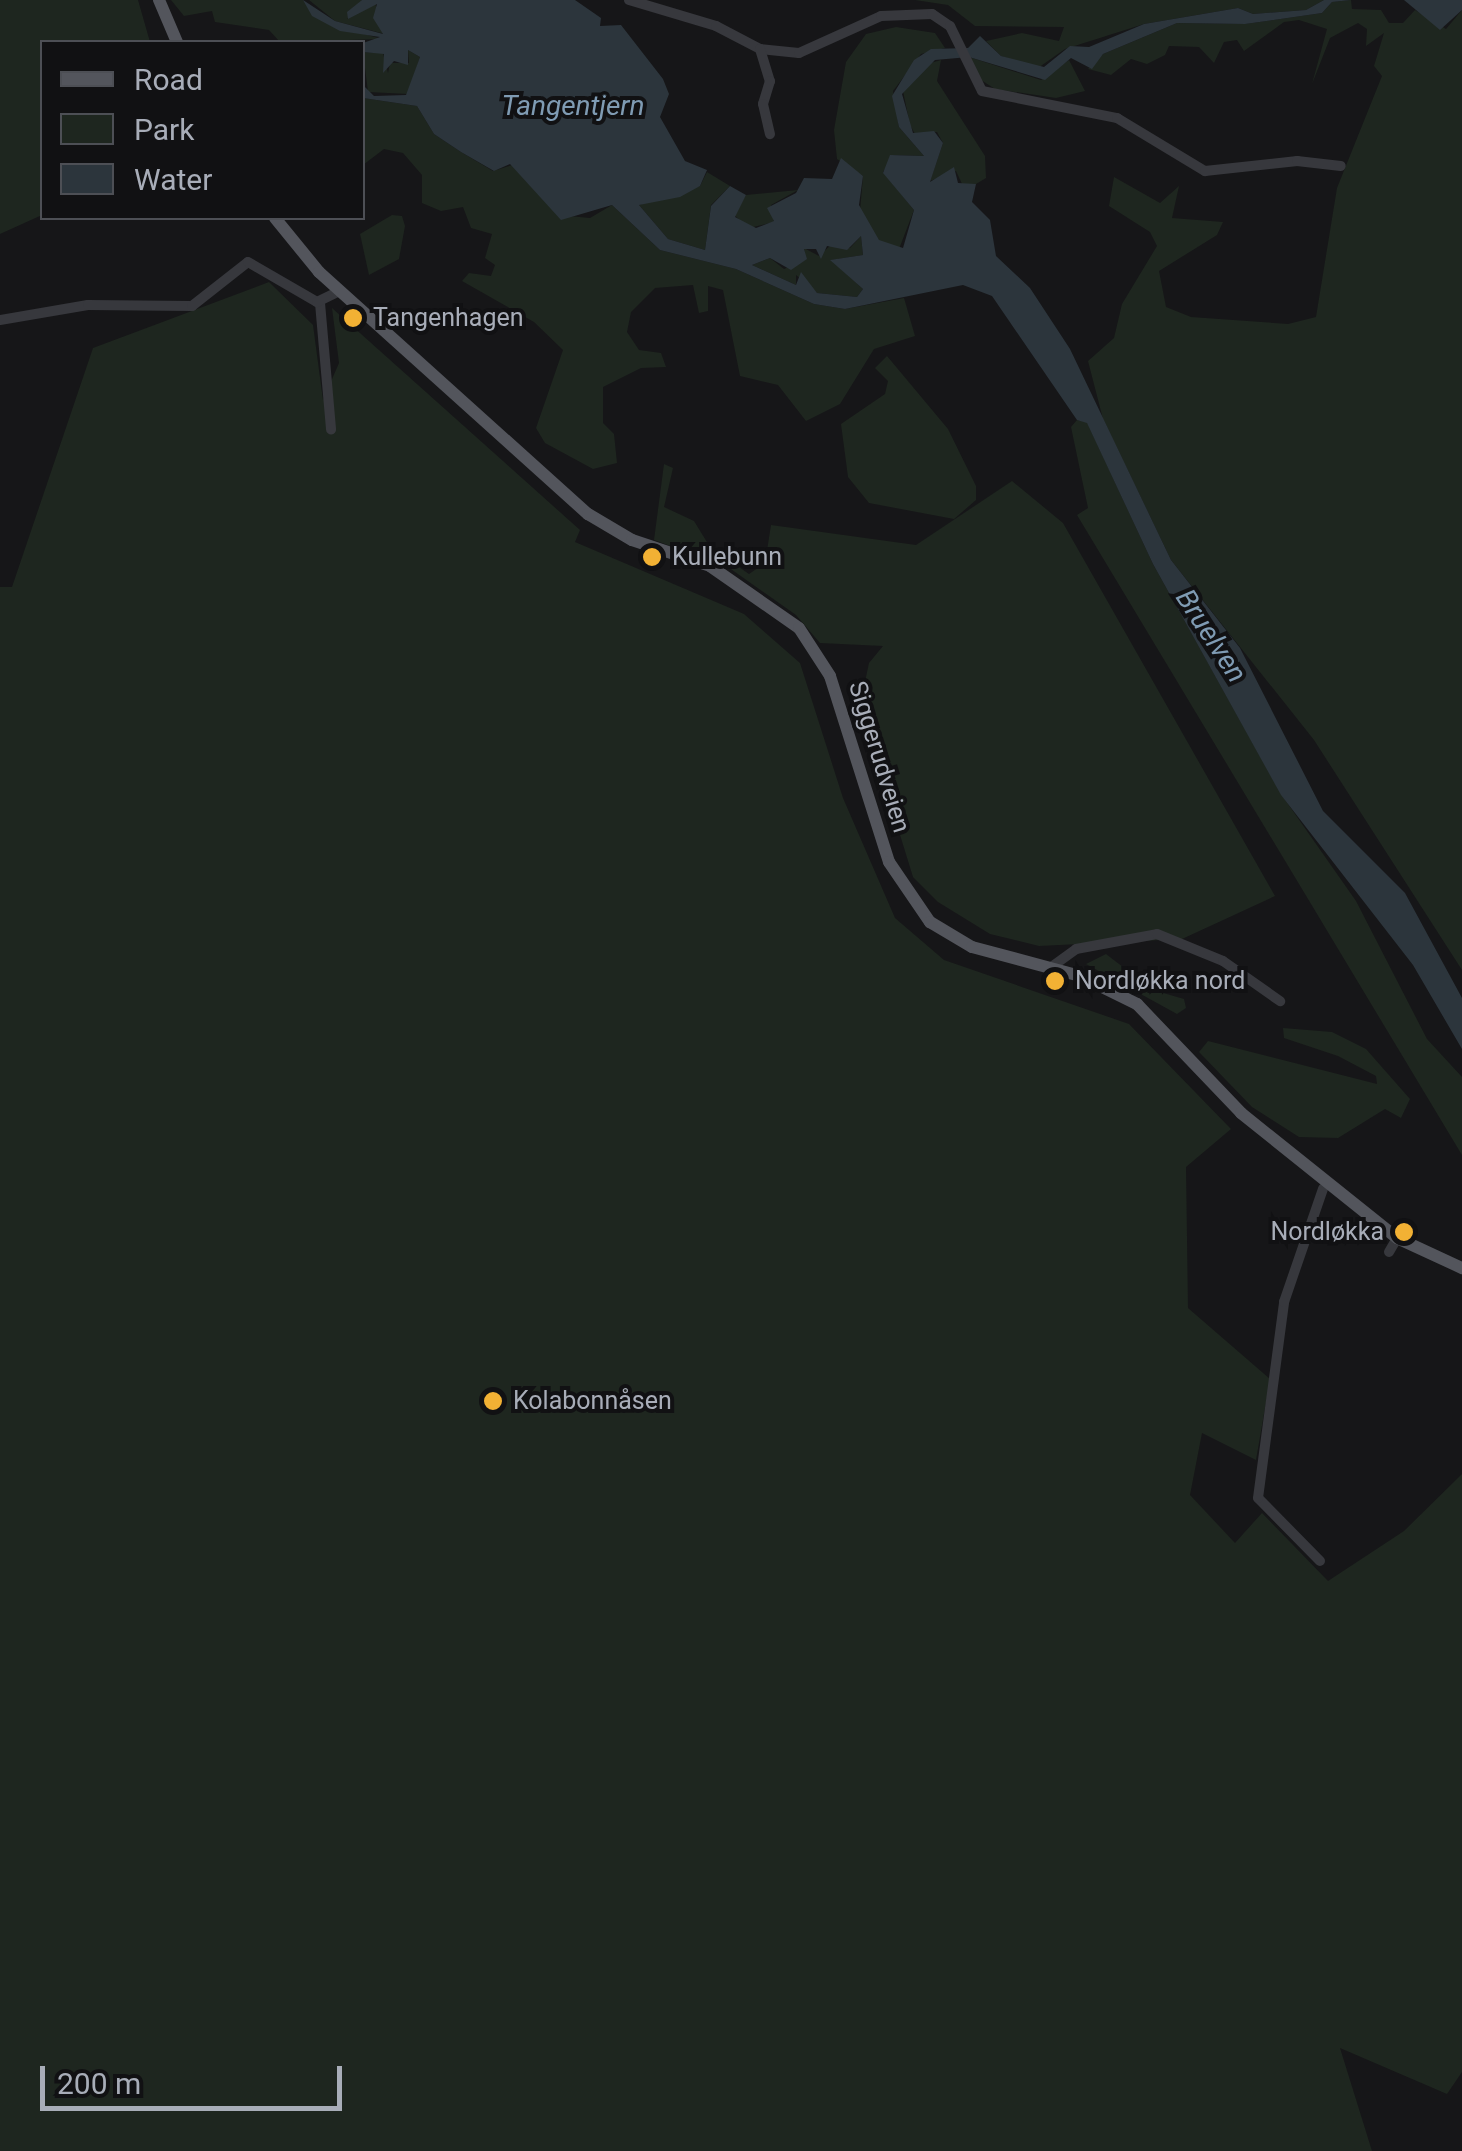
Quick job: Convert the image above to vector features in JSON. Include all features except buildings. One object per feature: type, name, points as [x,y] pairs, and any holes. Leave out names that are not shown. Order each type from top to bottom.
[{"type":"main road","points":[[159,0],[176,40]]},
{"type":"main road","name":"Siggerudveien","points":[[277,220],[340,291],[588,514],[632,540],[710,566],[800,628],[830,676],[885,851],[909,898],[960,943],[1103,985],[1144,1010],[1241,1113],[1397,1238],[1462,1268]]},
{"type":"street","points":[[628,0],[716,26],[760,48],[798,54],[857,25],[912,11],[941,18],[962,63],[982,90],[1116,118],[1205,171],[1297,161],[1342,166]]},
{"type":"street","points":[[760,48],[770,81],[763,104],[770,134]]},
{"type":"street","points":[[0,320],[88,304],[192,306],[248,262],[320,303]]},
{"type":"street","points":[[320,303],[340,291]]},
{"type":"street","points":[[320,303],[331,430]]},
{"type":"street","points":[[1050,968],[1076,949],[1157,934],[1223,961],[1280,1001]]},
{"type":"street","points":[[1320,1561],[1258,1498],[1284,1302],[1323,1189]]},
{"type":"street","points":[[1389,1252],[1397,1238]]},
{"type":"green space","points":[[0,0],[138,0],[149,40],[40,40],[40,216],[0,234]]},
{"type":"green space","points":[[171,0],[303,0],[328,24],[382,39],[278,40],[269,30],[215,22],[212,11],[184,16]]},
{"type":"green space","points":[[309,0],[362,0],[347,19],[375,3],[385,34],[335,21]]},
{"type":"green space","points":[[915,0],[1324,0],[1306,10],[1253,14],[1238,8],[1144,24],[1065,49],[1038,68],[1001,56],[986,41],[1022,33],[1059,41],[1064,27],[975,26],[948,5]]},
{"type":"green space","points":[[1351,0],[1352,9],[1381,10],[1389,23],[1403,23],[1415,10],[1446,29],[1462,10],[1462,970],[1314,740],[1171,560],[1103,419],[1088,361],[1114,338],[1122,304],[1157,246],[1150,232],[1109,206],[1114,177],[1160,203],[1179,186],[1172,218],[1223,222],[1217,235],[1159,271],[1166,307],[1191,317],[1288,324],[1316,317],[1337,188],[1382,76],[1374,66],[1384,33],[1366,46],[1367,29],[1358,23],[1330,38],[1312,84],[1327,29],[1299,20],[1284,22],[1244,51],[1237,40],[1224,42],[1214,63],[1199,47],[1169,46],[1165,55],[1147,64],[1131,59],[1111,75],[1088,69],[1103,54],[1177,23],[1245,24],[1322,13],[1332,2]]},
{"type":"green space","points":[[896,27],[935,33],[945,48],[921,54],[893,91],[899,127],[924,156],[894,155],[883,172],[914,210],[899,249],[879,241],[860,211],[863,176],[837,159],[834,130],[846,62],[866,34]]},
{"type":"green space","points":[[408,50],[420,57],[408,94],[368,92],[365,52],[383,53],[388,73],[390,63],[409,63]]},
{"type":"green space","points":[[969,57],[1041,80],[1069,60],[1085,91],[1056,98],[995,89],[978,78]]},
{"type":"green space","points":[[941,60],[937,81],[985,156],[986,178],[976,184],[963,186],[956,171],[930,181],[943,143],[937,132],[915,134],[910,125],[903,91],[927,64]]},
{"type":"green space","points":[[365,98],[417,106],[434,134],[493,171],[512,165],[558,215],[590,218],[612,205],[660,250],[736,269],[814,304],[845,309],[904,298],[915,336],[874,349],[840,404],[806,421],[778,385],[740,376],[723,290],[708,286],[708,311],[699,313],[693,285],[655,288],[631,312],[627,332],[639,350],[661,353],[666,367],[641,368],[603,387],[603,423],[614,434],[617,463],[593,469],[545,443],[536,428],[563,350],[534,322],[462,281],[469,273],[491,276],[495,265],[485,258],[492,234],[471,228],[463,207],[441,211],[422,203],[422,175],[403,153],[384,149],[365,163]]},
{"type":"green space","points":[[707,172],[730,186],[711,205],[705,250],[668,239],[639,205],[700,186]]},
{"type":"green space","points":[[798,190],[771,205],[774,222],[749,228],[734,215],[746,195]]},
{"type":"green space","points":[[392,215],[402,216],[405,226],[399,259],[369,275],[360,234]]},
{"type":"green space","points":[[861,236],[863,255],[831,260],[863,289],[857,297],[817,293],[796,275],[796,285],[752,265],[770,258],[784,269],[805,260],[804,248],[819,256],[834,242],[850,248]]},
{"type":"green space","points":[[269,282],[313,325],[323,400],[339,363],[332,308],[580,530],[575,542],[744,614],[800,663],[843,798],[895,918],[944,960],[1129,1024],[1231,1129],[1186,1167],[1188,1308],[1270,1379],[1256,1460],[1202,1433],[1190,1495],[1235,1543],[1262,1513],[1328,1581],[1404,1531],[1462,1474],[1462,2072],[1447,2094],[1340,2048],[1372,2151],[0,2151],[0,587],[12,587],[93,348]]},
{"type":"green space","points":[[887,356],[948,429],[976,486],[976,500],[954,519],[869,503],[848,477],[841,424],[885,394],[888,381],[875,368]]},
{"type":"green space","points":[[1077,420],[1087,422],[1153,564],[1281,794],[1356,901],[1427,1039],[1462,1077],[1462,1155],[1077,515],[1088,508],[1071,427]]},
{"type":"green space","points":[[664,464],[673,468],[664,507],[694,521],[710,547],[749,574],[765,563],[771,525],[916,545],[1012,481],[1063,523],[1275,896],[1182,939],[1039,946],[990,934],[938,902],[913,877],[860,705],[869,663],[883,646],[820,643],[796,615],[728,567],[654,540]]},
{"type":"green space","points":[[1106,954],[1153,990],[1184,999],[1186,1008],[1177,1014],[1086,964]]},
{"type":"green space","points":[[1283,1028],[1332,1032],[1366,1049],[1410,1099],[1401,1118],[1385,1109],[1338,1138],[1299,1137],[1252,1107],[1199,1052],[1208,1041],[1377,1084],[1376,1076],[1338,1056],[1284,1038]]},
{"type":"water","points":[[303,0],[335,21],[383,34],[373,18],[377,4],[348,19],[347,12],[362,0],[575,0],[601,18],[600,26],[621,25],[663,79],[669,94],[660,117],[685,161],[707,170],[700,186],[680,197],[639,205],[668,239],[705,250],[711,206],[730,186],[746,195],[735,217],[756,228],[774,221],[767,208],[796,193],[804,178],[832,179],[841,158],[863,176],[859,205],[879,240],[903,248],[914,210],[883,173],[890,155],[924,156],[899,127],[892,96],[914,60],[931,49],[968,48],[980,36],[1001,56],[1044,67],[1070,46],[1089,47],[1144,24],[1238,8],[1253,14],[1306,10],[1324,0],[1351,0],[1332,2],[1322,13],[1245,24],[1177,23],[1103,54],[1092,69],[1071,58],[1045,80],[969,57],[935,60],[902,94],[913,133],[934,131],[943,143],[930,182],[954,167],[958,183],[976,184],[972,202],[990,220],[996,256],[1030,288],[1070,349],[1171,560],[1240,648],[1323,811],[1405,893],[1462,998],[1462,1049],[1413,965],[1281,795],[1153,564],[1087,423],[1077,420],[992,296],[963,285],[845,309],[814,304],[736,269],[660,250],[612,205],[561,220],[510,164],[494,171],[461,152],[434,134],[417,106],[365,98],[365,87],[374,96],[406,95],[420,57],[408,50],[408,65],[394,61],[383,73],[384,54],[365,52],[365,42],[380,37],[340,31],[312,16]],"holes":[[[861,236],[863,255],[830,260],[863,289],[857,297],[817,293],[801,272],[796,285],[752,265],[770,258],[791,270],[807,259],[804,249],[816,249],[821,259],[827,246],[847,250]]]},
{"type":"water","points":[[1404,0],[1462,0],[1462,10],[1440,30]]},
{"type":"place","name":"Tangenhagen","points":[[353,318]]},
{"type":"place","name":"Kullebunn","points":[[652,557]]},
{"type":"place","name":"Nordløkka nord","points":[[1055,981]]},
{"type":"place","name":"Nordløkka","points":[[1404,1232]]},
{"type":"place","name":"Kolabonnåsen","points":[[493,1401]]},
{"type":"water label","name":"Tangentjern","points":[[573,106]]},
{"type":"water label","name":"Bruelven","points":[[1211,636]]}]
